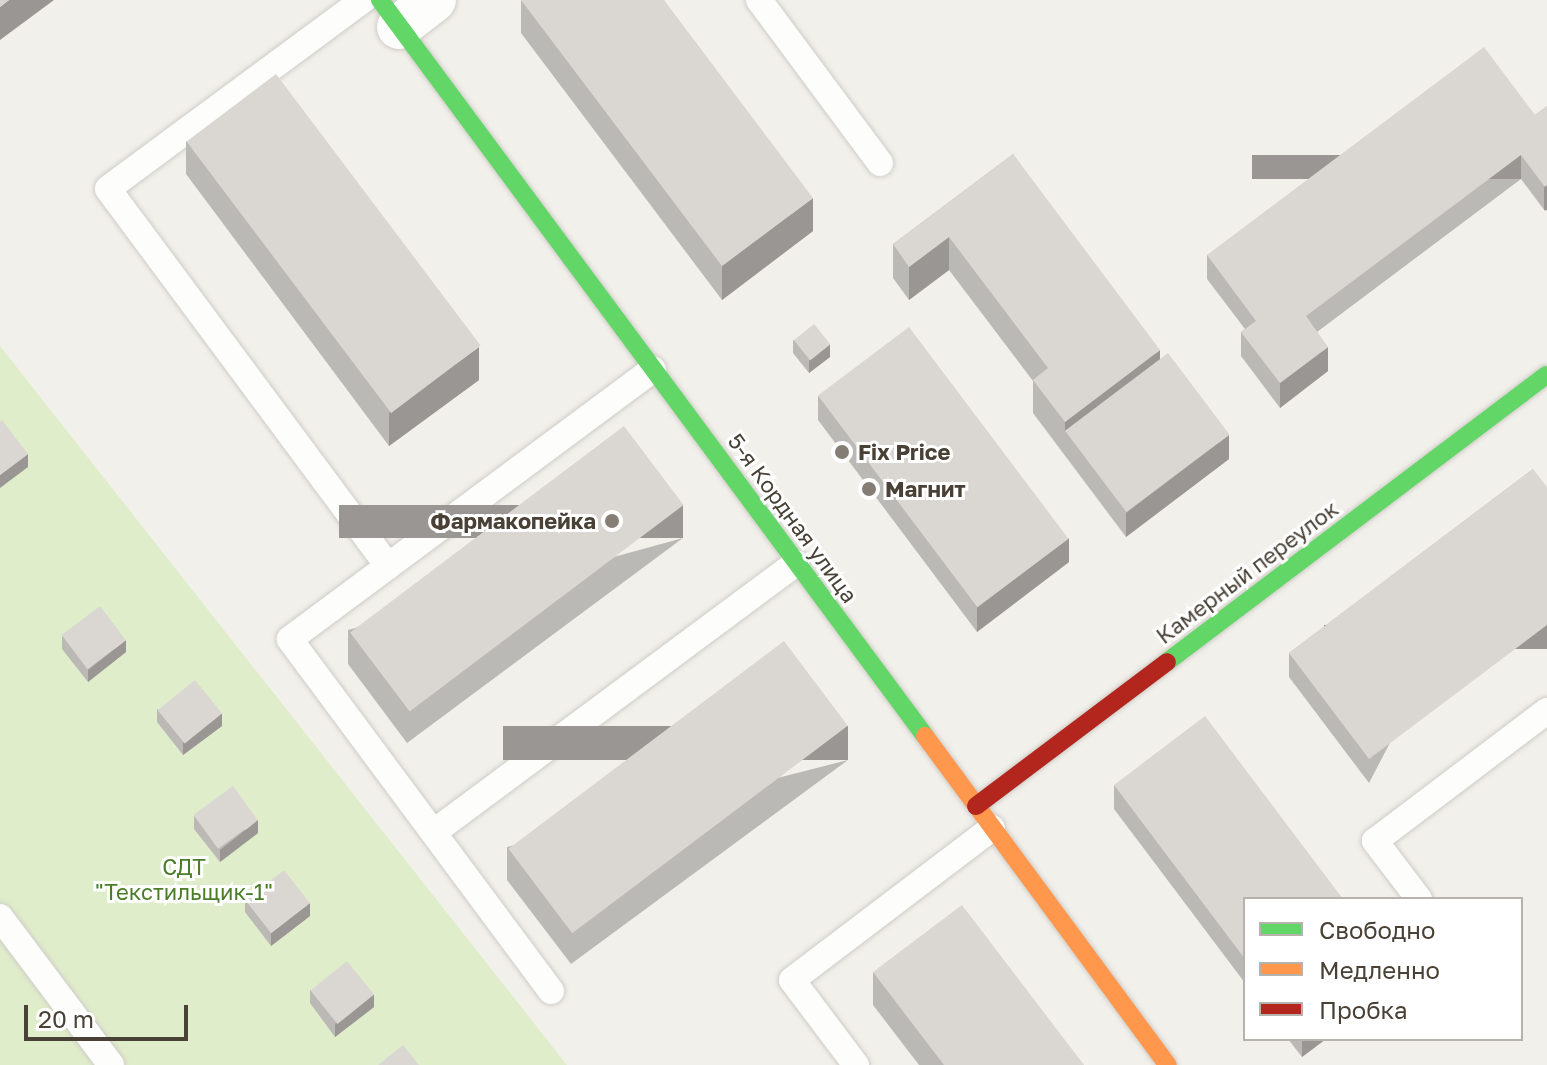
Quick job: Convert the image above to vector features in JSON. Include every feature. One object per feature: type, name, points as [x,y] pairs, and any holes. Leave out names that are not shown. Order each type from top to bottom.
[{"type":"main road","name":"5-я Кордная улица","points":[[389,13],[1168,1065]]},
{"type":"main road","name":"Камерный переулок","points":[[976,806],[1547,375]]},
{"type":"street","points":[[389,13],[434,0]]},
{"type":"lane","points":[[363,0],[108,189],[388,566]]},
{"type":"lane","points":[[759,0],[880,163]]},
{"type":"lane","points":[[551,991],[290,639],[653,369]]},
{"type":"lane","points":[[434,832],[796,563]]},
{"type":"lane","points":[[1417,897],[1375,841],[1547,711]]},
{"type":"lane","points":[[856,1065],[792,980],[992,828]]},
{"type":"lane","points":[[0,917],[111,1065]]},
{"type":"green space","name":"СДТ \"Текстильщик-1\"","points":[[0,346],[567,1065],[0,1065]]},
{"type":"building","points":[[521,0],[664,0],[813,198],[722,266]]},
{"type":"building","points":[[1484,47],[1535,115],[1547,106],[1547,185],[1545,187],[1521,155],[1306,316],[1328,347],[1280,383],[1241,332],[1256,321],[1207,255]]},
{"type":"building","points":[[276,74],[481,346],[391,413],[187,141]]},
{"type":"building","points":[[1013,154],[1160,350],[1065,422],[1033,380],[1048,368],[949,237],[909,267],[893,244]]},
{"type":"building","points":[[814,324],[830,344],[810,361],[794,340]]},
{"type":"building","points":[[909,327],[1068,539],[977,607],[818,396]]},
{"type":"building","points":[[1168,353],[1229,434],[1126,512],[1065,431]]},
{"type":"building","points":[[2,420],[28,454],[0,475],[0,422]]},
{"type":"building","points":[[624,426],[684,505],[410,711],[350,632]]},
{"type":"building","points":[[1533,469],[1547,487],[1547,625],[1369,759],[1289,653]]},
{"type":"building","points":[[100,606],[126,640],[88,669],[62,635]]},
{"type":"building","points":[[784,641],[848,726],[572,933],[508,849]]},
{"type":"building","points":[[195,680],[222,713],[185,744],[158,710]]},
{"type":"building","points":[[1205,716],[1341,897],[1243,897],[1243,956],[1114,785]]},
{"type":"building","points":[[233,786],[258,820],[218,849],[193,815]]},
{"type":"building","points":[[284,870],[310,903],[271,933],[245,900]]},
{"type":"building","points":[[962,905],[1084,1065],[944,1065],[873,972]]},
{"type":"building","points":[[347,961],[374,994],[338,1024],[310,991]]},
{"type":"building","points":[[403,1045],[419,1065],[378,1065]]},
{"type":"traffic: fast","points":[[380,0],[925,736]]},
{"type":"traffic: fast","points":[[1167,662],[1547,375]]},
{"type":"traffic: slow","points":[[925,736],[1168,1065]]},
{"type":"traffic: jam","points":[[976,806],[1167,662]]},
{"type":"place","name":"Fix Price","points":[[842,452]]},
{"type":"place","name":"Магнит","points":[[869,489]]},
{"type":"place","name":"Фармакопейка","points":[[612,521]]}]
